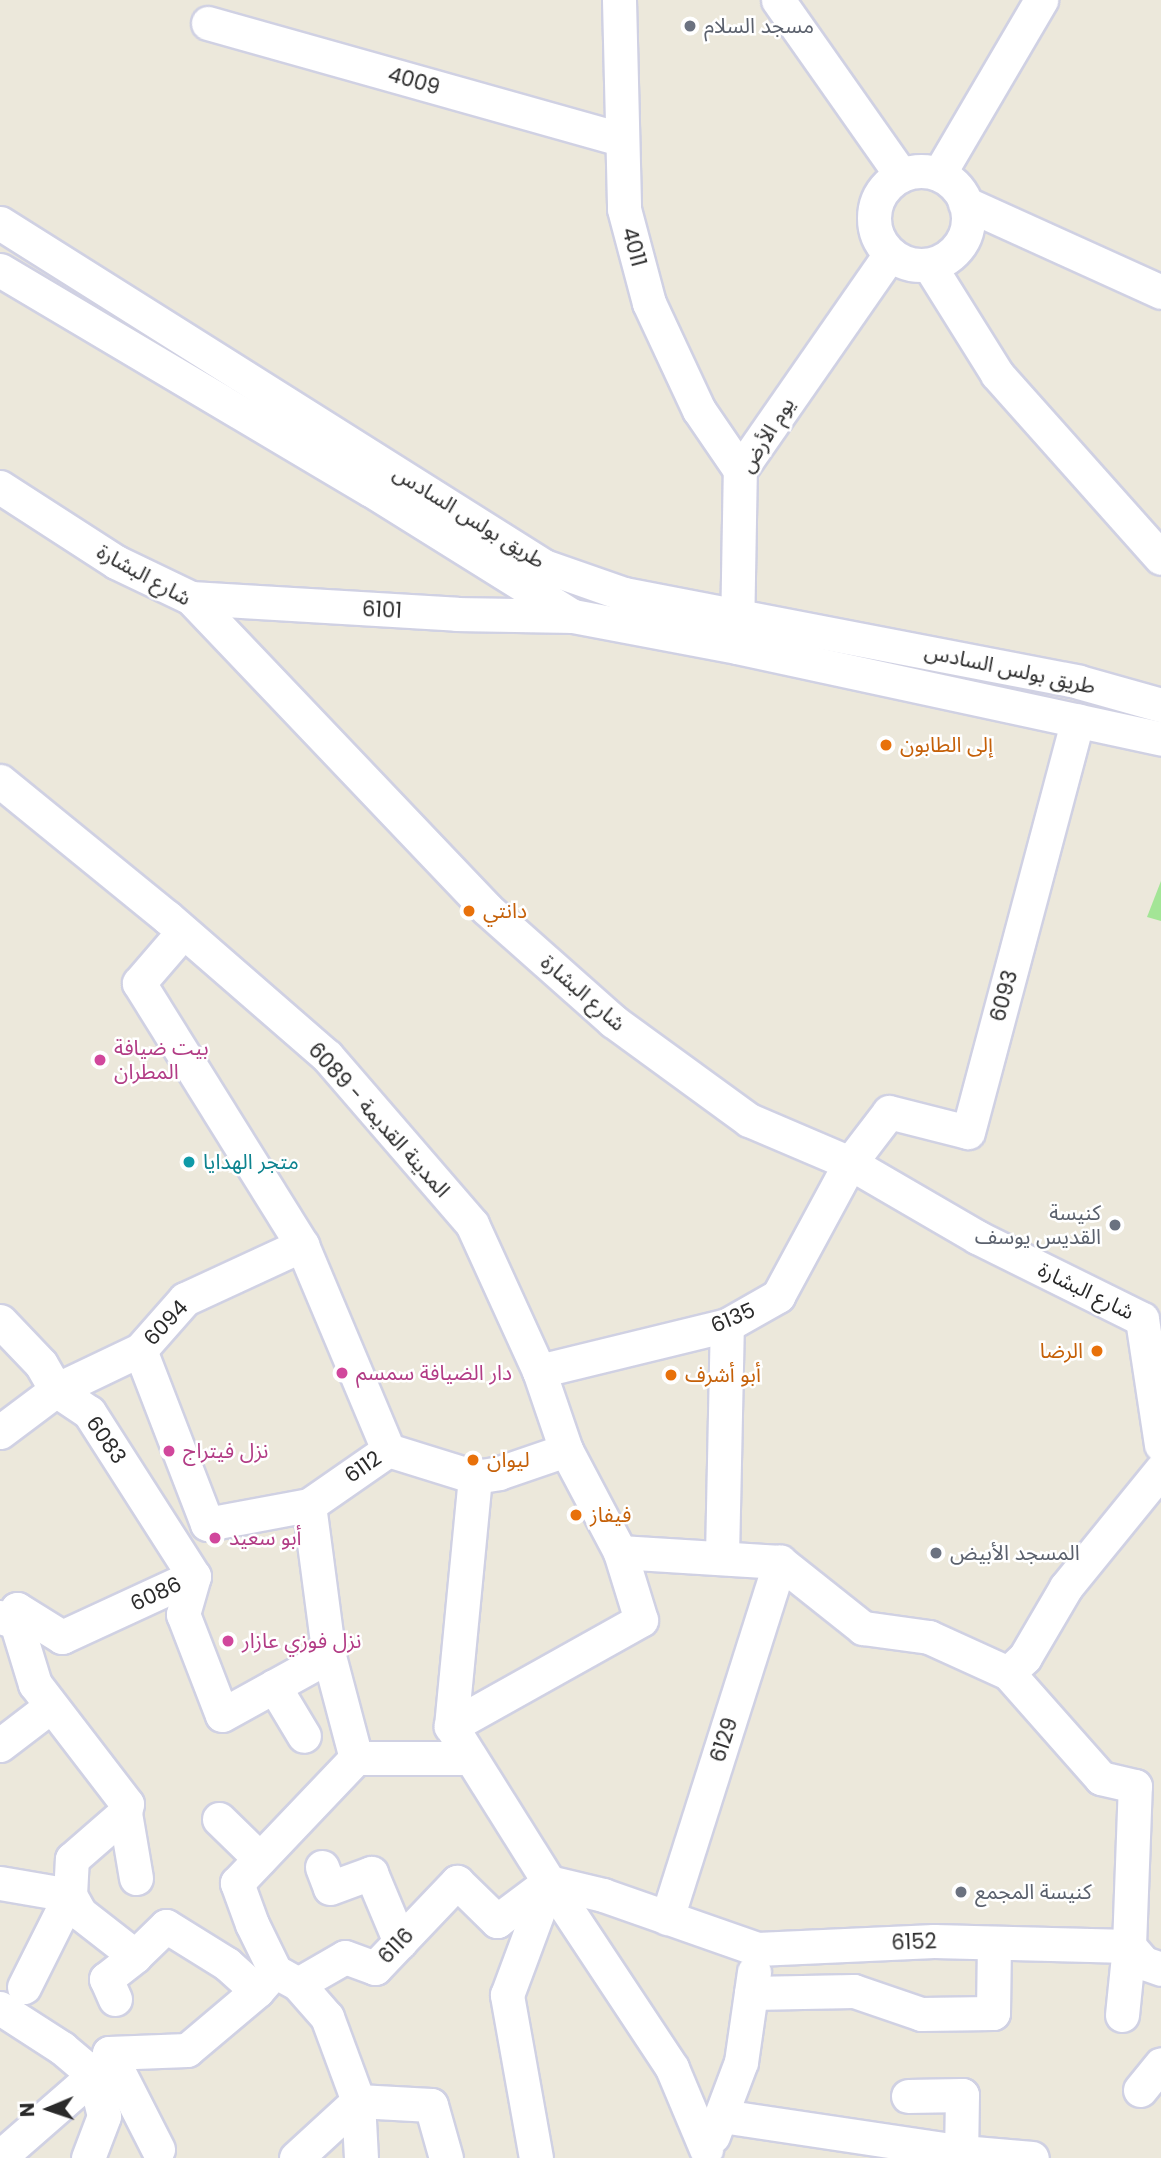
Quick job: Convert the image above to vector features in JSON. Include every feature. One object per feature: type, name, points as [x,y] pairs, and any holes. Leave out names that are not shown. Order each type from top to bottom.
[{"type":"street","name":"4011","points":[[619,0],[620,139],[624,209],[649,303],[699,410],[740,470]]},
{"type":"street","points":[[778,0],[901,175]]},
{"type":"street","points":[[939,174],[1041,0]]},
{"type":"street","name":"4009","points":[[208,23],[620,139]]},
{"type":"street","points":[[923,170],[939,174],[957,188],[965,202],[968,218],[961,241],[944,259],[929,265],[903,262],[890,254],[878,238],[874,223],[875,206],[887,184],[901,175],[923,170]]},
{"type":"street","points":[[965,202],[1161,292]]},
{"type":"street","name":"طريق بولس السادس","points":[[0,223],[544,566],[624,594],[1079,682],[1161,705]]},
{"type":"street","name":"يوم الأرض","points":[[737,647],[735,614],[740,470],[890,254]]},
{"type":"street","points":[[929,265],[997,374],[1161,558]]},
{"type":"street","name":"طريق بولس السادس","points":[[0,270],[395,504],[573,615],[737,647],[1161,738]]},
{"type":"street","name":"شارع البشارة","points":[[0,487],[116,562],[191,598],[487,909],[613,1021],[749,1121],[850,1163],[977,1237],[1142,1319],[1161,1445]]},
{"type":"street","name":"6101","points":[[191,598],[457,614],[573,615]]},
{"type":"street","name":"6093","points":[[850,1163],[889,1112],[968,1132],[1078,720]]},
{"type":"street","name":"المدينة القديمة - 6089","points":[[0,782],[167,917],[182,933],[327,1056],[472,1224],[539,1371],[566,1450],[620,1552],[641,1620],[451,1726]]},
{"type":"street","name":"6112","points":[[182,933],[139,983],[302,1245],[388,1450],[309,1505]]},
{"type":"street","name":"6135","points":[[539,1371],[727,1325],[778,1296],[850,1163]]},
{"type":"street","name":"6094","points":[[0,1433],[56,1390],[140,1350],[185,1299],[302,1245]]},
{"type":"street","name":"6083","points":[[0,1321],[41,1364],[56,1390],[89,1412],[194,1576]]},
{"type":"street","points":[[722,1556],[727,1325]]},
{"type":"street","points":[[140,1350],[207,1524],[309,1505],[330,1656],[356,1758]]},
{"type":"street","points":[[388,1450],[475,1477],[499,1473],[566,1450]]},
{"type":"street","points":[[1008,1673],[1025,1657],[1066,1587],[1161,1470]]},
{"type":"street","points":[[475,1477],[451,1726],[549,1882],[672,2068],[715,2142]]},
{"type":"street","points":[[620,1552],[722,1556],[780,1562],[863,1628],[929,1637],[1008,1673],[1101,1778],[1135,1786],[1129,1946],[1122,2015]]},
{"type":"street","name":"6129","points":[[667,1917],[780,1562]]},
{"type":"street","name":"6086","points":[[8,1619],[18,1609],[62,1637],[194,1576]]},
{"type":"street","name":"6086","points":[[194,1576],[183,1614],[222,1715],[330,1656]]},
{"type":"street","points":[[8,1619],[35,1684],[127,1804],[125,1813],[136,1878]]},
{"type":"street","points":[[274,1686],[304,1737]]},
{"type":"street","points":[[0,1745],[51,1706]]},
{"type":"street","points":[[277,1982],[237,1883],[356,1758],[470,1758]]},
{"type":"street","points":[[125,1813],[72,1859],[70,1895],[12,1998],[62,2048],[102,2064],[187,2050],[277,1982]]},
{"type":"street","points":[[219,1819],[260,1859]]},
{"type":"street","points":[[322,1867],[330,1888],[371,1873],[400,1942]]},
{"type":"street","name":"6116","points":[[277,1982],[345,1957],[375,1968],[457,1882],[496,1921],[549,1882]]},
{"type":"street","points":[[529,2158],[537,2158],[507,1995],[549,1882]]},
{"type":"street","name":"6152","points":[[549,1882],[603,1895],[757,1949],[934,1941],[1129,1946]]},
{"type":"street","points":[[0,1883],[70,1895]]},
{"type":"street","points":[[70,1895],[80,1913],[135,1956]]},
{"type":"street","points":[[227,1964],[252,1924]]},
{"type":"street","points":[[115,1999],[106,1979],[166,1926],[227,1964],[277,1982],[327,2017],[358,2101],[361,2158]]},
{"type":"street","points":[[751,1993],[854,1991],[922,2014],[993,2013],[993,1943]]},
{"type":"street","points":[[1129,1946],[1144,1963],[1161,1969]]},
{"type":"street","points":[[715,2142],[741,2062],[757,1949]]},
{"type":"street","points":[[102,2064],[158,2149]]},
{"type":"street","points":[[0,2157],[102,2064]]},
{"type":"street","points":[[88,2158],[104,2116],[102,2064]]},
{"type":"street","points":[[1140,2090],[1161,2064]]},
{"type":"street","points":[[908,2096],[962,2095],[962,2155]]},
{"type":"street","points":[[296,2158],[358,2101],[431,2105],[446,2158]]},
{"type":"street","points":[[715,2142],[1032,2158]]},
{"type":"green space","points":[[1161,881],[1161,921],[1147,917]]},
{"type":"place","name":"مسجد السلام","points":[[690,26]]},
{"type":"place","name":"إلى الطابون","points":[[886,745]]},
{"type":"place","name":"دانتي","points":[[469,911]]},
{"type":"place","name":"بيت ضيافة المطران","points":[[100,1060]]},
{"type":"place","name":"متجر الهدايا","points":[[189,1162]]},
{"type":"place","name":"كنيسة القديس يوسف","points":[[1115,1225]]},
{"type":"place","name":"الرضا","points":[[1097,1351]]},
{"type":"place","name":"دار الضيافة سمسم","points":[[342,1373]]},
{"type":"place","name":"أبو أشرف","points":[[671,1375]]},
{"type":"place","name":"نزل فيتراج","points":[[169,1451]]},
{"type":"place","name":"ليوان","points":[[473,1460]]},
{"type":"place","name":"فيفاز","points":[[576,1515]]},
{"type":"place","name":"أبو سعيد","points":[[215,1538]]},
{"type":"place","name":"المسجد الأبيض","points":[[936,1553]]},
{"type":"place","name":"نزل فوزي عازار","points":[[228,1641]]},
{"type":"place","name":"كنيسة المجمع","points":[[961,1892]]}]
